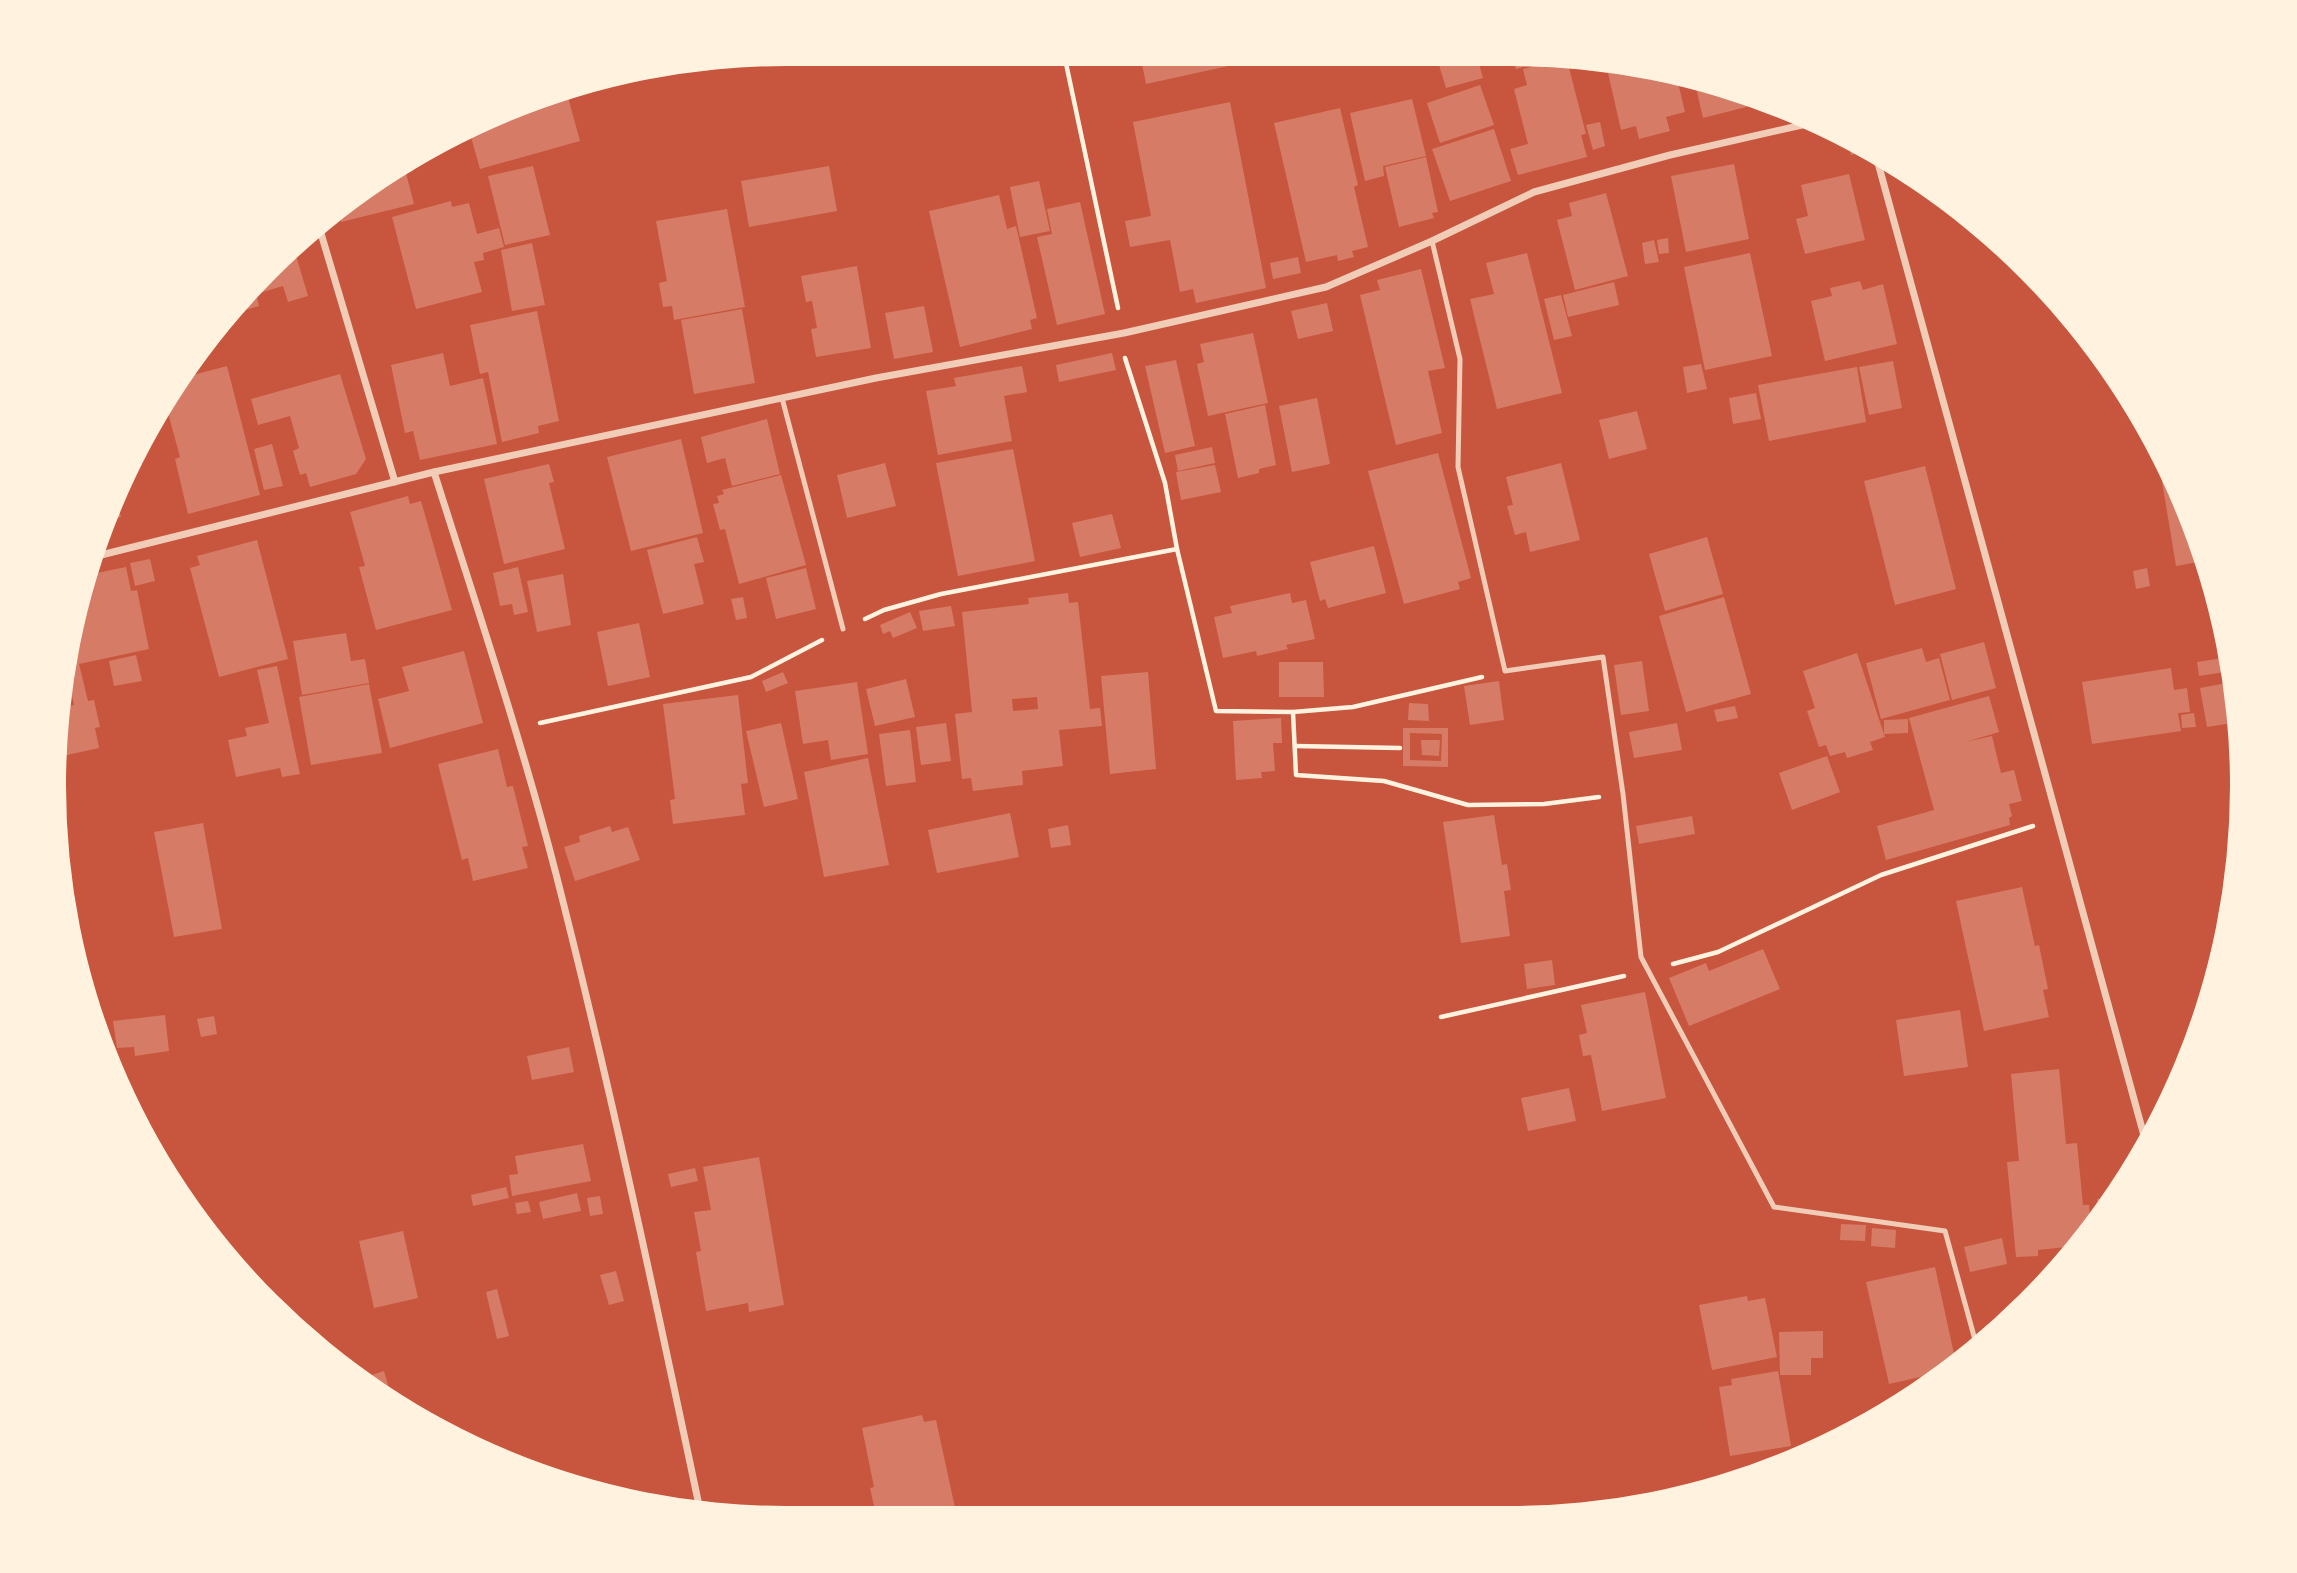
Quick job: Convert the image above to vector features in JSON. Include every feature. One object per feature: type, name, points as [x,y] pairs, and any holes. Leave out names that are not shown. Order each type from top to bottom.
[{"type":"street","points":[[105,554],[434,472],[782,398],[1120,333],[1326,287],[1432,241],[1534,191],[1670,155],[1797,126]]},
{"type":"street","points":[[1879,168],[2143,1130]]},
{"type":"street","points":[[322,237],[395,482]]},
{"type":"street","points":[[434,472],[514,729],[555,872],[625,1162],[698,1501]]},
{"type":"lane","points":[[1432,241],[1460,359],[1458,467],[1505,671],[1603,657],[1623,794],[1641,957],[1773,1207],[1945,1231],[1974,1337]]},
{"type":"lane","points":[[782,398],[843,629]]},
{"type":"path","points":[[1067,66],[1120,333],[1165,483],[1177,549],[1216,711],[1293,712],[1353,707],[1505,671]]},
{"type":"path","points":[[514,729],[751,677],[884,610],[941,594],[1177,549]]},
{"type":"path","points":[[1293,712],[1296,775],[1384,781],[1468,805],[1544,804],[1623,794]]},
{"type":"path","points":[[1295,746],[1401,748]]},
{"type":"path","points":[[1441,1017],[1648,971],[1718,952],[1881,874],[2016,829],[2058,820]]},
{"type":"building","points":[[1142,66],[1229,66],[1146,84]]},
{"type":"building","points":[[1439,66],[1480,66],[1483,78],[1446,88]]},
{"type":"building","points":[[1531,67],[1569,69],[1586,134],[1581,135],[1587,157],[1518,175],[1510,149],[1528,144],[1514,89],[1527,85],[1523,69]]},
{"type":"building","points":[[1608,74],[1679,87],[1685,112],[1666,117],[1670,131],[1639,139],[1636,126],[1621,130]]},
{"type":"building","points":[[1480,85],[1494,125],[1440,143],[1427,103]]},
{"type":"building","points":[[1697,91],[1747,107],[1703,118]]},
{"type":"building","points":[[1412,99],[1426,156],[1383,166],[1384,176],[1365,181],[1350,113]]},
{"type":"building","points":[[569,101],[580,141],[480,169],[472,139],[511,121]]},
{"type":"building","points":[[1230,102],[1266,288],[1196,303],[1193,289],[1180,292],[1170,240],[1130,247],[1125,221],[1151,216],[1133,122]]},
{"type":"building","points":[[1340,108],[1358,185],[1354,187],[1368,247],[1352,251],[1354,257],[1338,261],[1337,255],[1306,262],[1274,123]]},
{"type":"building","points":[[1600,122],[1605,146],[1593,150],[1586,125]]},
{"type":"building","points":[[1494,129],[1511,181],[1450,201],[1432,149]]},
{"type":"building","points":[[1426,157],[1438,212],[1432,213],[1434,218],[1399,227],[1385,167]]},
{"type":"building","points":[[1734,164],[1749,239],[1686,252],[1671,176]]},
{"type":"building","points":[[533,166],[550,235],[505,245],[488,176]]},
{"type":"building","points":[[829,166],[837,211],[749,227],[741,181]]},
{"type":"building","points":[[1849,174],[1865,240],[1805,254],[1796,219],[1808,216],[1801,185]]},
{"type":"building","points":[[407,175],[414,204],[341,222],[348,215]]},
{"type":"building","points":[[1039,181],[1050,231],[1020,237],[1010,187]]},
{"type":"building","points":[[1606,193],[1628,276],[1575,290],[1557,220],[1572,216],[1569,203]]},
{"type":"building","points":[[999,195],[1007,229],[1016,226],[1037,318],[1030,320],[1032,329],[960,347],[929,211]]},
{"type":"building","points":[[451,201],[452,207],[469,203],[477,234],[499,228],[504,247],[483,253],[484,260],[474,262],[482,292],[416,309],[392,217]]},
{"type":"building","points":[[1080,202],[1105,314],[1057,325],[1037,237],[1052,234],[1047,209]]},
{"type":"building","points":[[727,209],[745,307],[674,320],[672,306],[663,307],[659,283],[667,281],[656,221]]},
{"type":"building","points":[[1668,238],[1669,253],[1659,254],[1657,240]]},
{"type":"building","points":[[1654,240],[1659,262],[1645,264],[1642,243]]},
{"type":"building","points":[[532,243],[545,305],[512,311],[501,250]]},
{"type":"building","points":[[1527,253],[1562,393],[1497,409],[1470,299],[1494,294],[1486,263]]},
{"type":"building","points":[[1750,253],[1772,356],[1705,370],[1684,267]]},
{"type":"building","points":[[1298,257],[1301,273],[1273,279],[1270,263]]},
{"type":"building","points":[[297,259],[308,296],[288,302],[283,286],[263,292]]},
{"type":"building","points":[[857,266],[871,348],[816,357],[811,329],[817,328],[812,301],[806,302],[801,276]]},
{"type":"building","points":[[1421,269],[1445,368],[1428,371],[1442,433],[1396,445],[1360,295],[1380,290],[1377,280]]},
{"type":"building","points":[[1860,281],[1863,290],[1883,284],[1897,344],[1825,361],[1811,301],[1832,296],[1830,288]]},
{"type":"building","points":[[1614,282],[1619,305],[1568,317],[1563,295]]},
{"type":"building","points":[[1561,295],[1572,336],[1554,340],[1544,299]]},
{"type":"building","points":[[257,299],[259,306],[247,309]]},
{"type":"building","points":[[1327,303],[1333,331],[1298,339],[1291,311]]},
{"type":"building","points":[[924,306],[933,352],[894,359],[885,313]]},
{"type":"building","points":[[742,309],[755,383],[694,394],[681,320]]},
{"type":"building","points":[[537,311],[559,421],[538,426],[539,433],[502,442],[488,372],[480,374],[470,325]]},
{"type":"building","points":[[1253,333],[1268,403],[1208,416],[1197,364],[1204,362],[1200,344]]},
{"type":"building","points":[[443,353],[450,386],[483,378],[497,444],[420,460],[413,431],[405,433],[391,365]]},
{"type":"building","points":[[1112,353],[1116,370],[1059,382],[1056,365]]},
{"type":"building","points":[[1176,360],[1195,446],[1165,453],[1145,366]]},
{"type":"building","points":[[1893,361],[1902,408],[1869,415],[1859,367]]},
{"type":"building","points":[[1701,364],[1707,389],[1687,393],[1683,367]]},
{"type":"building","points":[[227,366],[260,495],[188,514],[175,459],[180,457],[169,416],[196,374]]},
{"type":"building","points":[[1022,366],[1027,392],[1004,396],[1012,441],[938,455],[926,391],[956,386],[954,378]]},
{"type":"building","points":[[1857,367],[1866,422],[1769,441],[1758,385]]},
{"type":"building","points":[[340,374],[366,459],[356,474],[310,487],[306,473],[300,475],[293,451],[299,448],[290,416],[258,425],[251,399]]},
{"type":"building","points":[[1756,393],[1761,419],[1733,424],[1729,398]]},
{"type":"building","points":[[1317,398],[1330,464],[1292,472],[1279,406]]},
{"type":"building","points":[[1265,405],[1276,465],[1238,478],[1225,414]]},
{"type":"building","points":[[1637,411],[1647,449],[1609,459],[1599,420]]},
{"type":"building","points":[[767,419],[780,474],[732,486],[725,458],[707,463],[701,437]]},
{"type":"building","points":[[681,439],[703,533],[631,551],[607,457]]},
{"type":"building","points":[[272,444],[283,486],[264,490],[254,449]]},
{"type":"building","points":[[1212,447],[1215,463],[1178,471],[1175,455]]},
{"type":"building","points":[[1013,449],[1035,561],[958,576],[936,463]]},
{"type":"building","points":[[1438,453],[1471,578],[1458,582],[1460,589],[1404,604],[1368,471]]},
{"type":"building","points":[[885,463],[896,506],[847,518],[837,475]]},
{"type":"building","points":[[1561,463],[1580,540],[1530,552],[1526,532],[1515,535],[1507,506],[1513,505],[1506,477]]},
{"type":"building","points":[[549,464],[554,482],[549,483],[565,549],[504,564],[484,479]]},
{"type":"building","points":[[1215,465],[1221,492],[1181,500],[1176,472]]},
{"type":"building","points":[[1925,466],[1956,589],[1895,605],[1864,481]]},
{"type":"building","points":[[781,475],[806,565],[739,584],[725,529],[720,530],[713,504],[719,503],[717,496],[724,494],[722,490]]},
{"type":"building","points":[[2162,481],[2194,563],[2176,566]]},
{"type":"building","points":[[408,496],[410,504],[421,501],[452,610],[376,630],[359,567],[365,566],[350,512]]},
{"type":"building","points":[[1112,514],[1121,548],[1080,557],[1072,523]]},
{"type":"building","points":[[697,537],[704,562],[694,564],[704,604],[663,614],[647,550]]},
{"type":"building","points":[[1707,537],[1723,594],[1665,611],[1649,554]]},
{"type":"building","points":[[257,540],[288,659],[219,677],[190,568],[200,565],[197,556]]},
{"type":"building","points":[[1374,546],[1386,593],[1328,608],[1325,599],[1320,601],[1310,562]]},
{"type":"building","points":[[150,559],[155,581],[135,586],[130,563]]},
{"type":"building","points":[[126,567],[131,591],[137,590],[149,649],[79,664],[88,701],[94,700],[100,727],[95,728],[99,748],[67,755],[80,646],[100,572]]},
{"type":"building","points":[[518,567],[528,612],[514,615],[512,604],[500,606],[493,573]]},
{"type":"building","points":[[806,568],[816,609],[776,619],[766,578]]},
{"type":"building","points":[[2147,568],[2150,586],[2136,589],[2133,571]]},
{"type":"building","points":[[563,574],[571,625],[537,632],[527,581]]},
{"type":"building","points":[[1068,593],[1069,603],[1078,602],[1090,709],[1100,708],[1102,726],[1059,730],[1063,766],[1022,771],[1023,785],[973,791],[971,778],[962,779],[955,714],[972,712],[962,612],[1029,604],[1028,598]],"holes":[[[1037,697],[1038,709],[1013,711],[1012,699]]]},
{"type":"building","points":[[1290,593],[1292,603],[1306,600],[1315,639],[1286,645],[1288,649],[1257,656],[1256,651],[1223,658],[1214,617],[1232,613],[1230,606]]},
{"type":"building","points":[[743,597],[747,618],[736,620],[731,599]]},
{"type":"building","points":[[1724,597],[1751,694],[1686,712],[1659,616]]},
{"type":"building","points":[[951,606],[955,626],[923,631],[919,611]]},
{"type":"building","points":[[910,612],[917,628],[893,638],[890,631],[883,634],[880,625]]},
{"type":"building","points":[[639,623],[650,677],[608,686],[597,632]]},
{"type":"building","points":[[346,633],[351,661],[365,659],[369,683],[302,695],[293,641]]},
{"type":"building","points":[[1984,642],[1996,688],[1952,700],[1940,654]]},
{"type":"building","points":[[1922,648],[1926,662],[1939,658],[1950,700],[1881,719],[1866,663]]},
{"type":"building","points":[[464,651],[483,723],[390,748],[378,699],[409,691],[402,667]]},
{"type":"building","points":[[1857,653],[1885,737],[1870,742],[1873,750],[1847,758],[1845,752],[1830,756],[1826,745],[1819,747],[1807,711],[1815,708],[1803,671]]},
{"type":"building","points":[[136,655],[142,681],[114,686],[109,661]]},
{"type":"building","points":[[2219,659],[2221,673],[2199,676],[2197,662]]},
{"type":"building","points":[[1642,661],[1649,711],[1621,715],[1614,665]]},
{"type":"building","points":[[1279,662],[1323,662],[1324,697],[1279,697]]},
{"type":"building","points":[[277,666],[300,774],[282,777],[280,768],[236,777],[228,740],[247,736],[245,728],[269,723],[257,670]]},
{"type":"building","points":[[2171,668],[2174,690],[2187,688],[2190,712],[2178,713],[2181,731],[2092,744],[2082,682]]},
{"type":"building","points":[[783,672],[788,683],[766,692],[762,681]]},
{"type":"building","points":[[1148,672],[1156,769],[1110,774],[1101,676]]},
{"type":"building","points":[[906,679],[915,717],[875,726],[866,689]]},
{"type":"building","points":[[1499,681],[1504,720],[1470,725],[1464,686]]},
{"type":"building","points":[[857,682],[868,754],[831,760],[828,740],[803,744],[795,691]]},
{"type":"building","points":[[369,684],[382,753],[311,765],[299,697]]},
{"type":"building","points":[[2223,684],[2227,724],[2207,727],[2200,688]]},
{"type":"building","points":[[738,695],[748,783],[741,784],[745,815],[673,824],[670,800],[675,799],[663,704]]},
{"type":"building","points":[[1989,696],[1999,732],[1966,742],[1992,736],[2001,773],[2014,770],[2022,801],[2009,804],[2012,816],[2009,818],[2010,825],[1886,860],[1877,826],[1934,810],[1909,718]]},
{"type":"building","points":[[1409,703],[1428,704],[1429,721],[1408,720]]},
{"type":"building","points":[[1735,706],[1738,718],[1717,722],[1714,710]]},
{"type":"building","points":[[2194,713],[2196,727],[2182,728],[2181,715]]},
{"type":"building","points":[[1281,718],[1282,743],[1273,743],[1275,771],[1261,772],[1262,778],[1236,780],[1233,721]]},
{"type":"building","points":[[1908,719],[1908,733],[1884,734],[1884,720]]},
{"type":"building","points":[[781,723],[798,799],[764,807],[746,731]]},
{"type":"building","points":[[946,723],[951,761],[921,765],[916,727]]},
{"type":"building","points":[[1677,723],[1682,750],[1634,758],[1629,732]]},
{"type":"building","points":[[1403,728],[1448,728],[1448,767],[1403,766]],"holes":[[[1410,733],[1442,734],[1441,761],[1410,760]]]},
{"type":"building","points":[[910,730],[916,782],[886,786],[879,734]]},
{"type":"building","points":[[1421,740],[1440,740],[1439,756],[1422,755]]},
{"type":"building","points":[[498,749],[507,787],[513,786],[528,846],[522,847],[528,868],[473,881],[468,858],[462,860],[438,764]]},
{"type":"building","points":[[1827,756],[1840,792],[1792,810],[1779,773]]},
{"type":"building","points":[[868,758],[889,865],[824,877],[804,772]]},
{"type":"building","points":[[1010,813],[1019,857],[937,873],[928,830]]},
{"type":"building","points":[[1494,815],[1502,865],[1507,864],[1511,890],[1504,891],[1510,936],[1461,943],[1443,822]]},
{"type":"building","points":[[1692,816],[1695,834],[1639,844],[1636,826]]},
{"type":"building","points":[[203,823],[222,929],[174,937],[154,832]]},
{"type":"building","points":[[1068,825],[1071,845],[1051,848],[1048,829]]},
{"type":"building","points":[[610,826],[612,832],[628,827],[640,860],[575,881],[564,847],[580,842],[579,836]]},
{"type":"building","points":[[2022,887],[2035,946],[2039,945],[2048,989],[2043,990],[2049,1017],[1984,1031],[1956,901]]},
{"type":"building","points":[[1763,949],[1780,989],[1689,1026],[1669,978],[1706,963],[1709,971]]},
{"type":"building","points":[[1552,960],[1555,985],[1527,989],[1524,964]]},
{"type":"building","points":[[1645,992],[1666,1098],[1602,1111],[1591,1055],[1583,1056],[1579,1035],[1587,1033],[1581,1005]]},
{"type":"building","points":[[1960,1010],[1968,1067],[1904,1076],[1896,1020]]},
{"type":"building","points":[[165,1015],[169,1051],[135,1056],[134,1047],[117,1048],[113,1021]]},
{"type":"building","points":[[214,1016],[217,1034],[201,1037],[197,1019]]},
{"type":"building","points":[[569,1047],[574,1072],[532,1080],[527,1056]]},
{"type":"building","points":[[2059,1069],[2066,1144],[2077,1143],[2083,1205],[2089,1205],[2090,1214],[2063,1247],[2038,1250],[2038,1256],[2016,1257],[2007,1162],[2019,1161],[2011,1074]]},
{"type":"building","points":[[1569,1088],[1576,1121],[1528,1131],[1521,1098]]},
{"type":"building","points":[[583,1144],[591,1181],[512,1196],[509,1175],[518,1174],[515,1156]]},
{"type":"building","points":[[759,1157],[784,1305],[749,1312],[748,1303],[706,1311],[696,1252],[701,1251],[694,1212],[711,1210],[703,1167]]},
{"type":"building","points":[[695,1168],[698,1181],[671,1187],[668,1174]]},
{"type":"building","points":[[506,1187],[509,1198],[473,1206],[471,1195]]},
{"type":"building","points":[[577,1193],[581,1211],[543,1219],[539,1202]]},
{"type":"building","points":[[600,1196],[603,1214],[590,1216],[587,1198]]},
{"type":"building","points":[[528,1201],[531,1212],[517,1214],[515,1203]]},
{"type":"building","points":[[1841,1224],[1866,1225],[1865,1241],[1840,1240]]},
{"type":"building","points":[[1872,1228],[1896,1230],[1895,1248],[1871,1246]]},
{"type":"building","points":[[403,1231],[418,1298],[374,1308],[359,1241]]},
{"type":"building","points":[[2002,1238],[2007,1264],[1970,1272],[1964,1247]]},
{"type":"building","points":[[1935,1267],[1954,1354],[1923,1376],[1889,1384],[1866,1282]]},
{"type":"building","points":[[616,1271],[624,1301],[609,1305],[600,1275]]},
{"type":"building","points":[[497,1289],[509,1336],[497,1339],[486,1292]]},
{"type":"building","points":[[1747,1296],[1748,1301],[1765,1298],[1777,1357],[1712,1370],[1699,1305]]},
{"type":"building","points":[[1823,1331],[1823,1358],[1811,1358],[1811,1375],[1780,1375],[1779,1332]]},
{"type":"building","points":[[384,1371],[389,1387],[386,1385],[372,1375]]},
{"type":"building","points":[[1778,1371],[1791,1446],[1730,1456],[1719,1387],[1732,1385],[1731,1379]]},
{"type":"building","points":[[922,1415],[924,1422],[936,1420],[955,1506],[874,1506],[870,1488],[874,1487],[862,1428]]}]
